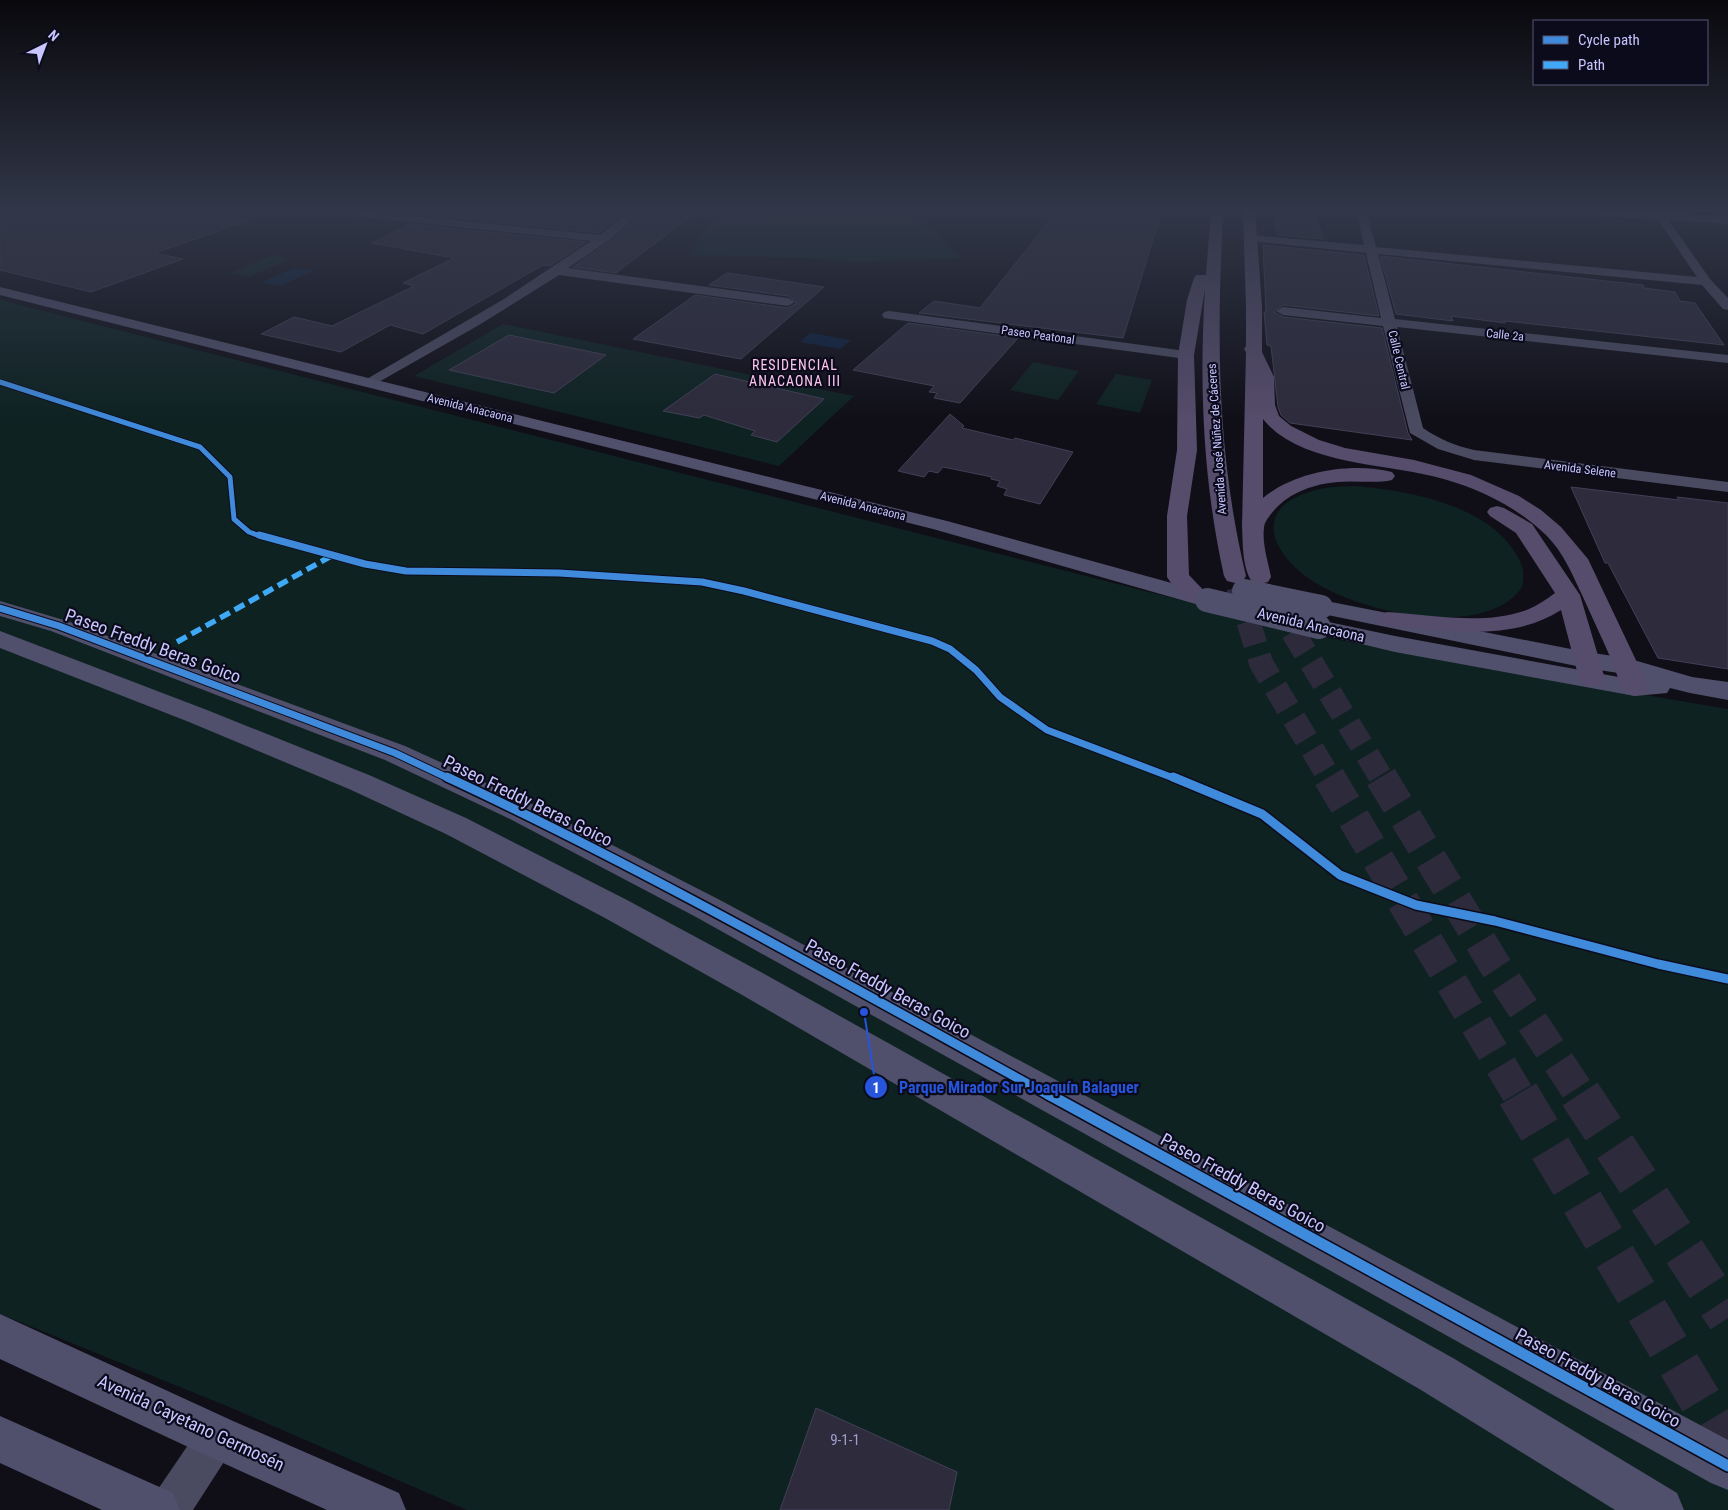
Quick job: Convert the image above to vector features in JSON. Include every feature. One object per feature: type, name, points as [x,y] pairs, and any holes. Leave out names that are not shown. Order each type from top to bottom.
[{"type":"main road","points":[[1200,280],[1195,300],[1186,355],[1186,450],[1176,516],[1178,577],[1214,590]]},
{"type":"main road","name":"Avenida José Núñez de Cáceres","points":[[1214,590],[1227,547],[1217,472],[1211,392],[1211,331],[1218,280]]},
{"type":"main road","points":[[1253,280],[1253,526],[1254,549],[1260,577]]},
{"type":"main road","points":[[1252,349],[1266,378],[1265,409],[1272,419],[1283,428],[1328,450],[1351,456],[1402,464],[1468,481],[1500,493],[1526,508],[1548,526],[1572,552],[1631,677]]},
{"type":"main road","points":[[1253,526],[1269,504],[1289,488],[1318,478],[1352,474],[1392,477],[1440,488],[1487,505],[1524,529],[1568,595],[1589,669]]},
{"type":"main road","points":[[1388,619],[1480,624],[1510,622],[1535,615],[1568,595]]},
{"type":"street","points":[[370,383],[544,280]]},
{"type":"street","points":[[629,280],[788,302]]},
{"type":"street","name":"Calle Central","points":[[1380,280],[1416,430],[1434,443]]},
{"type":"street","points":[[1690,280],[1706,282],[1728,306]]},
{"type":"street","name":"Avenida Anacaona","points":[[0,291],[940,525],[1214,590],[1320,617],[1395,644],[1589,669]]},
{"type":"street","name":"Calle 2a","points":[[1283,311],[1728,359]]},
{"type":"street","name":"Paseo Peatonal","points":[[889,315],[1186,355]]},
{"type":"street","name":"Avenida Selene","points":[[1434,443],[1450,450],[1474,456],[1728,487]]},
{"type":"street","name":"Avenida Anacaona","points":[[940,525],[1178,577]]},
{"type":"street","name":"Paseo Freddy Beras Goico","points":[[0,608],[59,626],[395,753],[520,812],[707,908],[1728,1466]]},
{"type":"street","name":"Avenida Anacaona","points":[[1320,617],[1388,619],[1589,669],[1728,691]]},
{"type":"street","points":[[0,639],[198,716],[359,782],[456,826],[600,900],[756,986],[1437,1374],[1660,1510]]},
{"type":"street","name":"Avenida Cayetano Germosén","points":[[0,1336],[216,1437],[382,1510]]},
{"type":"street","points":[[169,1510],[216,1437]]},
{"type":"street","points":[[0,1439],[156,1510]]},
{"type":"green space","points":[[0,300],[1330,638],[1450,662],[1728,709],[1728,1510],[467,1510],[234,1409],[0,1314]]},
{"type":"green space","points":[[503,324],[854,396],[779,466],[414,376]]},
{"type":"green space","points":[[1033,362],[1079,371],[1058,400],[1010,390]]},
{"type":"green space","points":[[1116,374],[1152,380],[1140,413],[1096,404]]},
{"type":"green space","points":[[1355,486],[1400,492],[1448,504],[1491,526],[1507,542],[1520,561],[1523,584],[1520,590],[1501,606],[1475,615],[1445,617],[1413,615],[1381,609],[1324,588],[1304,575],[1290,562],[1280,549],[1275,536],[1274,524],[1278,513],[1287,503],[1301,495],[1325,488]]},
{"type":"water","points":[[265,280],[292,280],[279,286],[261,282]]},
{"type":"water","points":[[810,333],[851,340],[840,349],[800,342]]},
{"type":"building","points":[[43,280],[123,280],[91,292]]},
{"type":"building","points":[[408,280],[516,280],[423,334],[390,325],[341,352],[261,334],[294,317],[332,326],[414,286],[403,283]]},
{"type":"building","points":[[716,280],[779,280],[824,287],[741,359],[633,339],[695,295],[788,308],[797,303],[788,296],[709,285]]},
{"type":"building","points":[[1002,280],[1141,280],[1123,338],[919,313],[934,301],[980,308]]},
{"type":"building","points":[[1265,280],[1370,280],[1379,316],[1283,305],[1274,312],[1283,317],[1382,328],[1408,433],[1412,440],[1290,423],[1281,415],[1278,407],[1271,346],[1267,345],[1264,312],[1266,312]]},
{"type":"building","points":[[1387,280],[1602,280],[1643,285],[1644,288],[1675,292],[1680,301],[1695,303],[1724,345],[1505,321],[1505,323],[1451,316],[1453,321],[1396,314]]},
{"type":"building","points":[[908,323],[1018,338],[960,403],[934,398],[937,393],[929,392],[934,386],[853,370]]},
{"type":"building","points":[[509,335],[606,355],[554,393],[449,370]]},
{"type":"building","points":[[715,374],[824,399],[777,442],[751,435],[755,431],[704,415],[699,418],[663,411]]},
{"type":"building","points":[[950,414],[964,426],[962,428],[1073,452],[1040,504],[1004,495],[1007,489],[997,486],[1000,481],[991,479],[992,477],[943,467],[938,473],[929,471],[924,477],[898,471]]},
{"type":"building","points":[[1571,487],[1679,500],[1677,497],[1728,503],[1728,669],[1658,658],[1608,563],[1605,563]]},
{"type":"building","points":[[816,1408],[957,1472],[949,1510],[780,1510]]},
{"type":"tunnel","points":[[1238,587],[1261,663],[1330,779]]},
{"type":"tunnel","points":[[1274,601],[1382,779]]},
{"type":"tunnel","points":[[1329,777],[1519,1096]]},
{"type":"tunnel","points":[[1381,777],[1496,967],[1581,1096]]},
{"type":"tunnel","points":[[1518,1094],[1728,1447]]},
{"type":"tunnel","points":[[1580,1094],[1728,1318]]},
{"type":"marked path","points":[[177,642],[333,555]]},
{"type":"cycle path","points":[[0,382],[200,447],[230,477],[234,519],[249,532],[279,542],[365,564],[406,571],[559,573],[702,582],[744,591],[932,641],[950,649],[976,670],[1000,697],[1047,730],[1128,759],[1262,814],[1340,875],[1416,905],[1495,921],[1658,964],[1728,979]]},
{"type":"cycle path","points":[[0,608],[59,626],[395,753],[520,811],[707,908],[1728,1466]]},
{"type":"place","name":"Parque Mirador Sur Joaquín Balaguer","points":[[864,1012]]},
{"type":"district","name":"RESIDENCIAL ANACAONA III","points":[[795,374]]}]
